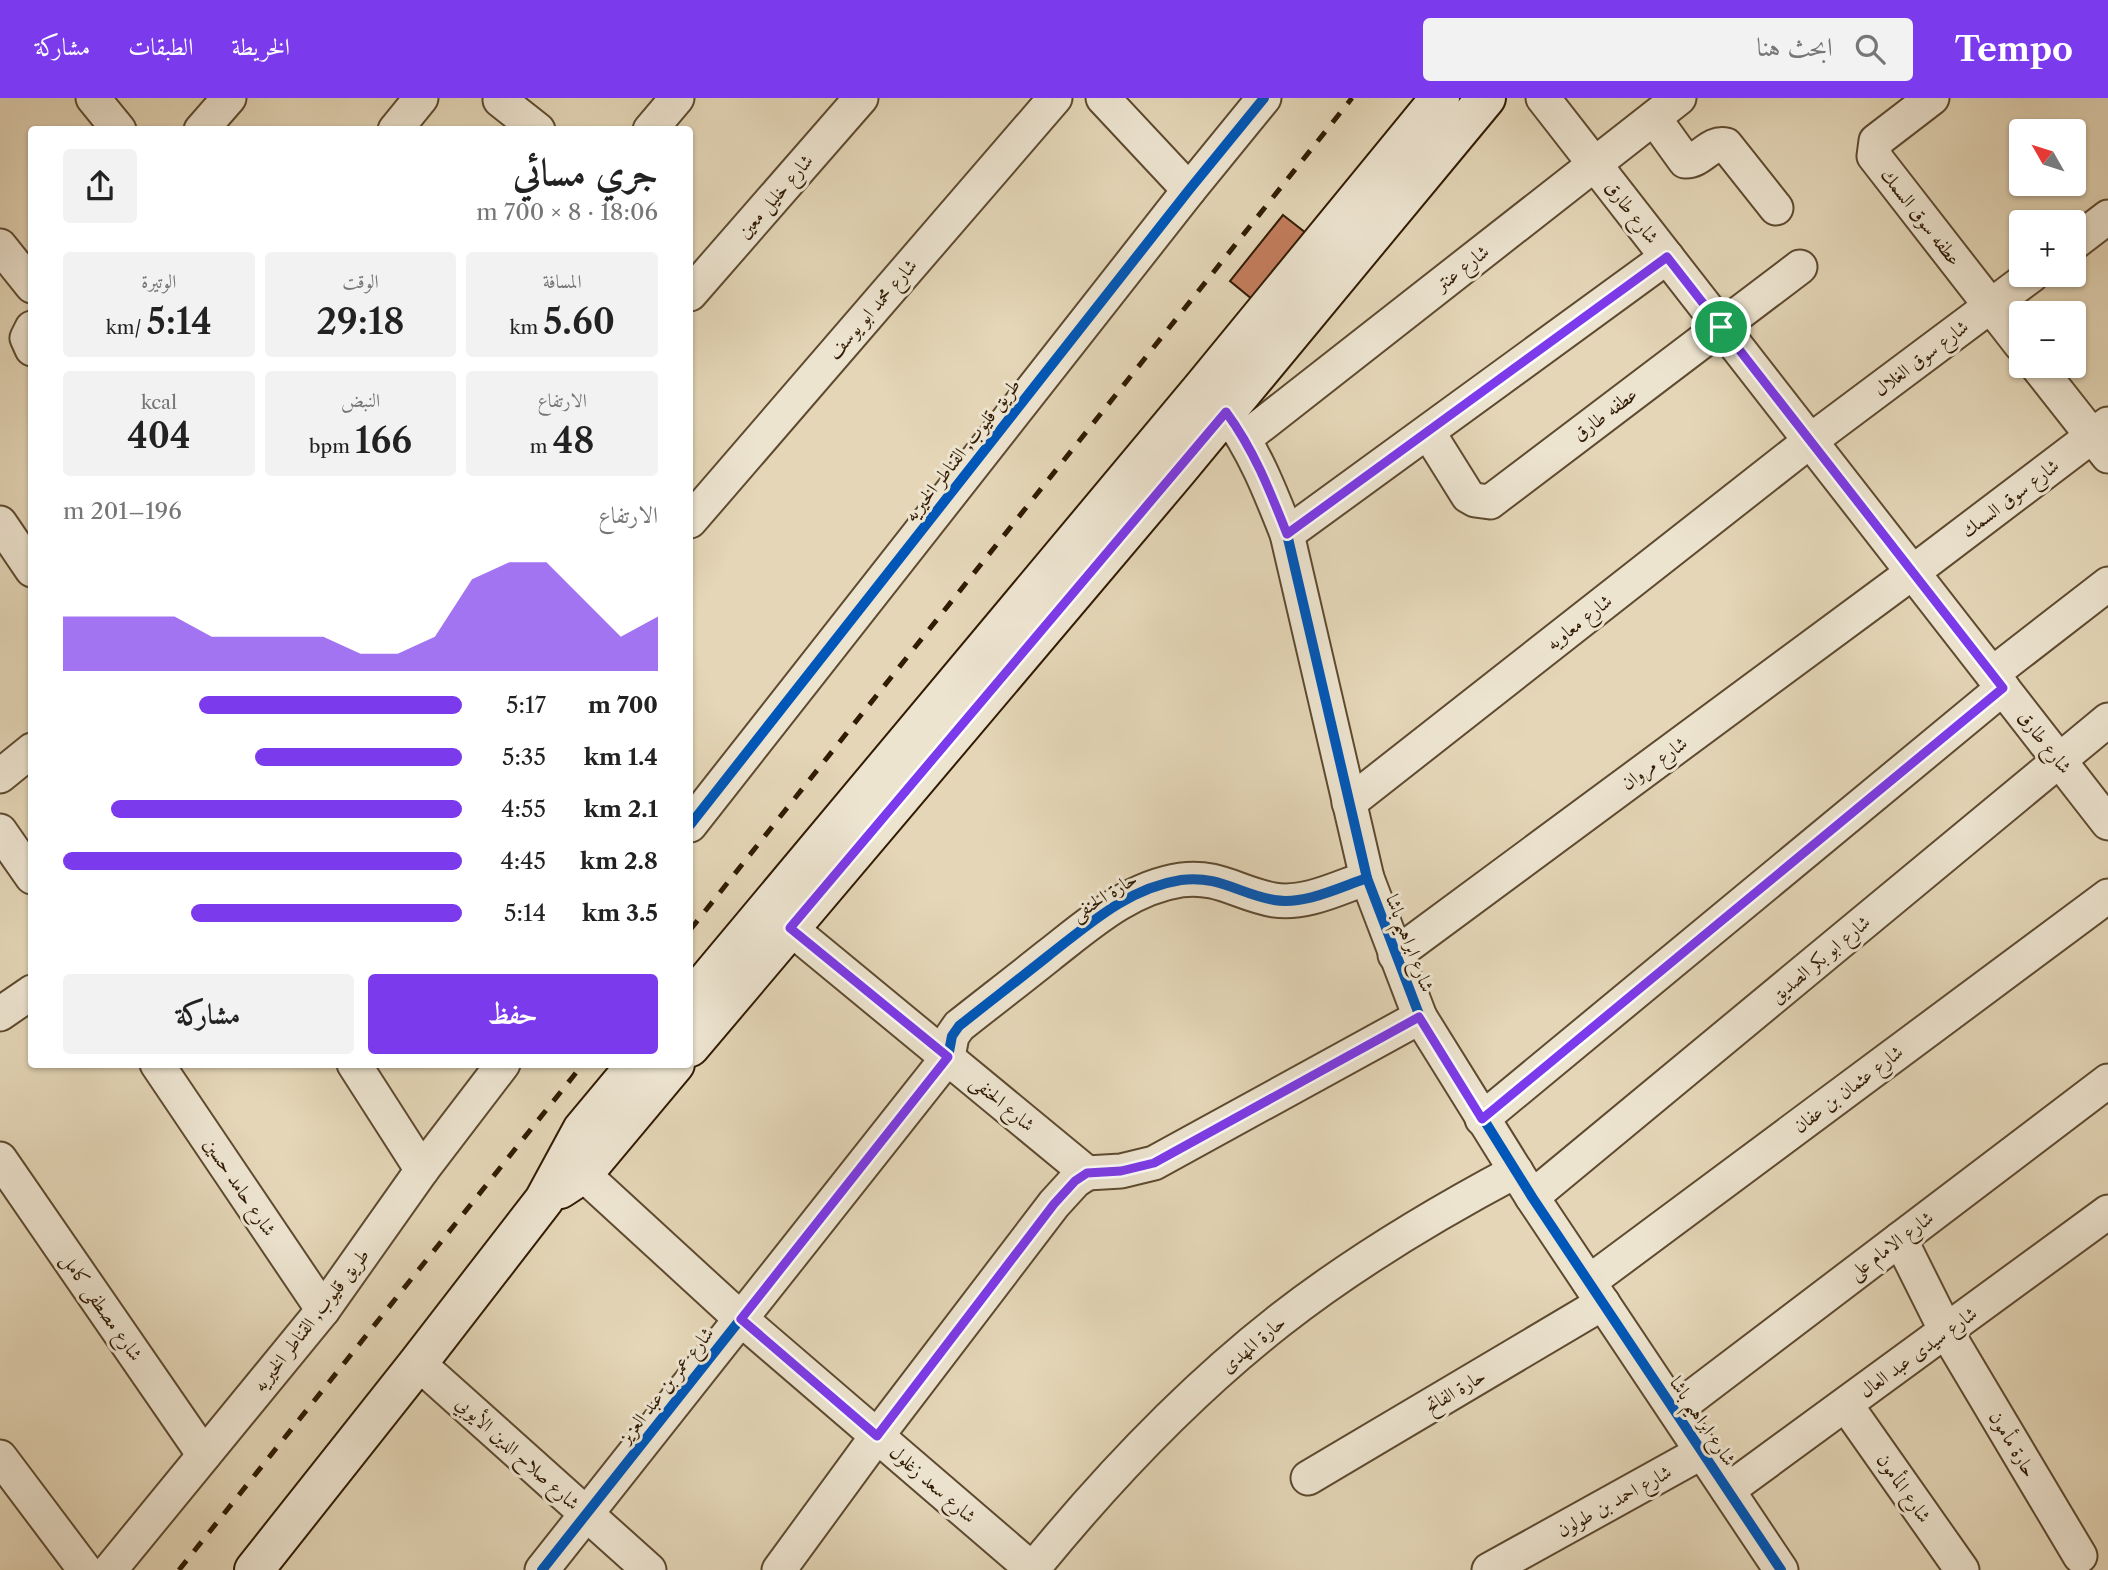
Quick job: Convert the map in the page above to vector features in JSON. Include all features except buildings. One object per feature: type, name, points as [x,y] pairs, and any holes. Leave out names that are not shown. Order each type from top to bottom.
[{"type":"main road","points":[[693,997],[1205,386],[1440,98]]},
{"type":"main road","points":[[693,1043],[790,928],[1236,425],[1486,98]]},
{"type":"main road","points":[[261,1567],[544,1200],[582,1130],[634,1068]]},
{"type":"main road","points":[[544,1200],[583,1174],[672,1068]]},
{"type":"street","points":[[93,98],[116,126]]},
{"type":"street","points":[[204,126],[229,98]]},
{"type":"street","points":[[398,126],[421,98]]},
{"type":"street","points":[[653,126],[677,98]]},
{"type":"street","name":"شارع خليل معين","points":[[693,291],[861,98]]},
{"type":"street","name":"شارع محمد ابو يوسف","points":[[693,518],[1055,98]]},
{"type":"street","points":[[1103,98],[1189,190]]},
{"type":"street","name":"طريق قليوب, القناطر الخيريه","points":[[693,821],[1264,98]]},
{"type":"street","name":"شارع طارق","points":[[1543,98],[2108,823]]},
{"type":"street","name":"عطفه سوق السمك","points":[[1932,98],[1876,141],[1874,156],[2009,330]]},
{"type":"street","points":[[500,100],[533,126]]},
{"type":"street","points":[[1667,108],[1685,161],[1693,161],[1719,143],[1726,145],[1776,208]]},
{"type":"street","name":"شارع عنتر","points":[[1236,425],[1667,108]]},
{"type":"street","points":[[2086,234],[2108,217]]},
{"type":"street","points":[[0,246],[28,281]]},
{"type":"street","points":[[1287,534],[1667,257]]},
{"type":"street","name":"عطفه طارق","points":[[1428,432],[1468,496],[1482,502],[1490,502],[1800,267]]},
{"type":"street","name":"شارع سوق الغلال","points":[[1810,441],[2016,287]]},
{"type":"street","points":[[2048,378],[2103,439]]},
{"type":"street","name":"شارع ابراهيم باشا","points":[[1236,425],[1268,486],[1287,534],[1367,878],[1419,1017],[1524,1184],[1782,1570]]},
{"type":"street","name":"شارع سوق السمك","points":[[1913,572],[2103,439]]},
{"type":"street","name":"شارع معاويه","points":[[1349,803],[1810,441]]},
{"type":"street","name":"شارع مروان","points":[[1395,955],[1913,572]]},
{"type":"street","points":[[1482,1119],[1998,681],[2108,584]]},
{"type":"street","name":"شارع ابو بكر الصديق","points":[[1524,1184],[2108,720]]},
{"type":"street","points":[[0,776],[28,753]]},
{"type":"street","points":[[0,831],[28,871]]},
{"type":"street","name":"حارة الحنفى","points":[[948,1057],[952,1036],[959,1026],[1102,913],[1133,895],[1181,880],[1208,879],[1235,886],[1255,896],[1277,901],[1299,900],[1367,878]]},
{"type":"street","name":"شارع عثمان بن عفان","points":[[1596,1293],[2108,896]]},
{"type":"street","name":"شارع الحنفى","points":[[790,928],[1087,1173]]},
{"type":"street","points":[[0,1014],[28,995]]},
{"type":"street","points":[[779,1570],[877,1436],[1054,1204],[1075,1181],[1087,1173],[1121,1171],[1154,1163],[1419,1017]]},
{"type":"street","name":"شارع عمر بن عبد العزيز","points":[[542,1570],[948,1057]]},
{"type":"street","name":"شارع حامد حسين","points":[[160,1068],[323,1310]]},
{"type":"street","points":[[357,1068],[422,1170]]},
{"type":"street","name":"طريق قليوب, القناطر الخيريه","points":[[110,1570],[323,1310],[422,1170],[500,1068]]},
{"type":"street","name":"شارع الامام على","points":[[1675,1410],[2108,1081]]},
{"type":"street","name":"شارع مصطفى كامل","points":[[0,1160],[204,1455]]},
{"type":"street","name":"شارع سعد زغلول","points":[[583,1174],[741,1319],[1032,1570]]},
{"type":"street","name":"حارة المهدى","points":[[1032,1570],[1076,1516],[1156,1430],[1279,1321],[1394,1240],[1524,1184]]},
{"type":"street","name":"شارع سيدى عبد العال","points":[[1728,1490],[2108,1212]]},
{"type":"street","name":"حارة مأمون","points":[[1900,1239],[1946,1331],[2080,1556]]},
{"type":"street","name":"حارة الفاتح","points":[[1308,1478],[1596,1293]]},
{"type":"street","name":"شارع صلاح الدين الأيوبي","points":[[418,1363],[649,1570]]},
{"type":"street","name":"شارع المأمون","points":[[1846,1405],[1962,1570]]},
{"type":"street","name":"شارع احمد بن طولون","points":[[1489,1570],[1702,1452]]},
{"type":"street","points":[[0,1457],[85,1570]]},
{"type":"railway","points":[[693,926],[1352,98]]},
{"type":"railway","points":[[179,1570],[580,1068]]},
{"type":"cycle path","points":[[693,821],[1264,98]]},
{"type":"cycle path","points":[[1226,412],[1253,456],[1287,534],[1367,878],[1420,1017],[1532,1197],[1781,1570]]},
{"type":"cycle path","points":[[542,1570],[948,1057],[952,1036],[959,1026],[1094,920],[1126,899],[1162,884],[1181,880],[1207,880],[1262,897],[1286,901],[1321,895],[1367,878]]},
{"type":"route","points":[[1667,257],[1721,327],[2003,688],[1482,1119],[1419,1017],[1154,1163],[1121,1171],[1087,1173],[1075,1181],[1054,1204],[877,1436],[741,1319],[948,1057],[790,928],[1226,412],[1245,438],[1287,534],[1667,257]]}]
